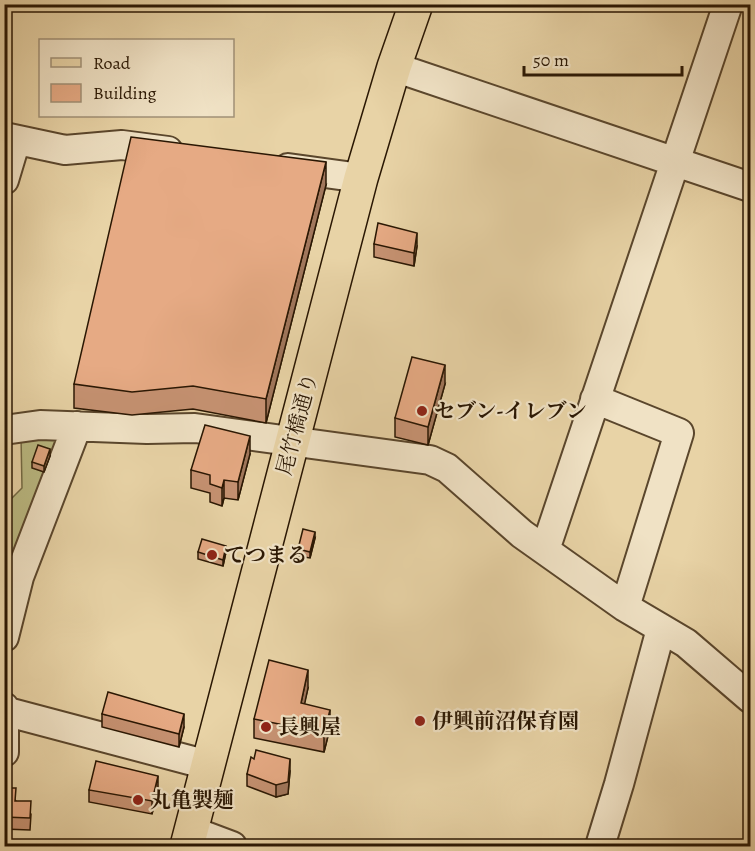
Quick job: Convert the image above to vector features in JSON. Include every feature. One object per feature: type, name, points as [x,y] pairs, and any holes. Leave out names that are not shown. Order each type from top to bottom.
[{"type":"main road","name":"尾竹橋通り","points":[[189,839],[361,178],[394,67],[416,4]]},
{"type":"street","points":[[545,550],[728,4]]},
{"type":"street","points":[[394,67],[750,187]]},
{"type":"street","points":[[4,180],[10,138],[65,150],[122,145],[194,155]]},
{"type":"street","points":[[265,165],[361,178]]},
{"type":"street","points":[[595,399],[679,433],[626,608]]},
{"type":"street","points":[[4,430],[40,426],[195,428],[430,460],[447,468],[522,534],[626,608],[686,643],[750,698]]},
{"type":"street","points":[[4,637],[19,577],[77,426]]},
{"type":"street","points":[[600,846],[661,629]]},
{"type":"street","points":[[4,752],[5,710],[208,765]]},
{"type":"street","points":[[189,839],[232,846]]},
{"type":"green space","points":[[56,432],[60,444],[5,596],[5,501],[9,501],[22,488],[21,436]]},
{"type":"building","points":[[131,137],[326,162],[266,399],[193,386],[132,392],[74,384]]},
{"type":"building","points":[[378,223],[417,233],[414,253],[374,244]]},
{"type":"building","points":[[412,357],[445,365],[428,427],[395,418]]},
{"type":"building","points":[[205,425],[250,436],[238,482],[224,480],[222,488],[210,484],[210,475],[191,470]]},
{"type":"building","points":[[38,445],[50,449],[44,466],[32,462]]},
{"type":"building","points":[[303,529],[315,532],[310,552],[298,549]]},
{"type":"building","points":[[202,539],[226,546],[223,560],[198,552]]},
{"type":"building","points":[[269,660],[308,670],[301,703],[330,710],[324,733],[254,719]]},
{"type":"building","points":[[108,692],[184,714],[179,734],[102,714]]},
{"type":"building","points":[[256,750],[290,759],[288,782],[276,785],[247,774],[251,757],[254,759]]},
{"type":"building","points":[[96,761],[158,776],[152,801],[89,790]]},
{"type":"building","points":[[4,788],[16,788],[15,801],[31,801],[30,818],[4,817]]},
{"type":"place","name":"セブン-イレブン","points":[[422,411]]},
{"type":"place","name":"てつまる","points":[[212,555]]},
{"type":"place","name":"伊興前沼保育園","points":[[420,721]]},
{"type":"place","name":"長興屋","points":[[266,727]]},
{"type":"place","name":"丸亀製麺","points":[[138,800]]}]
